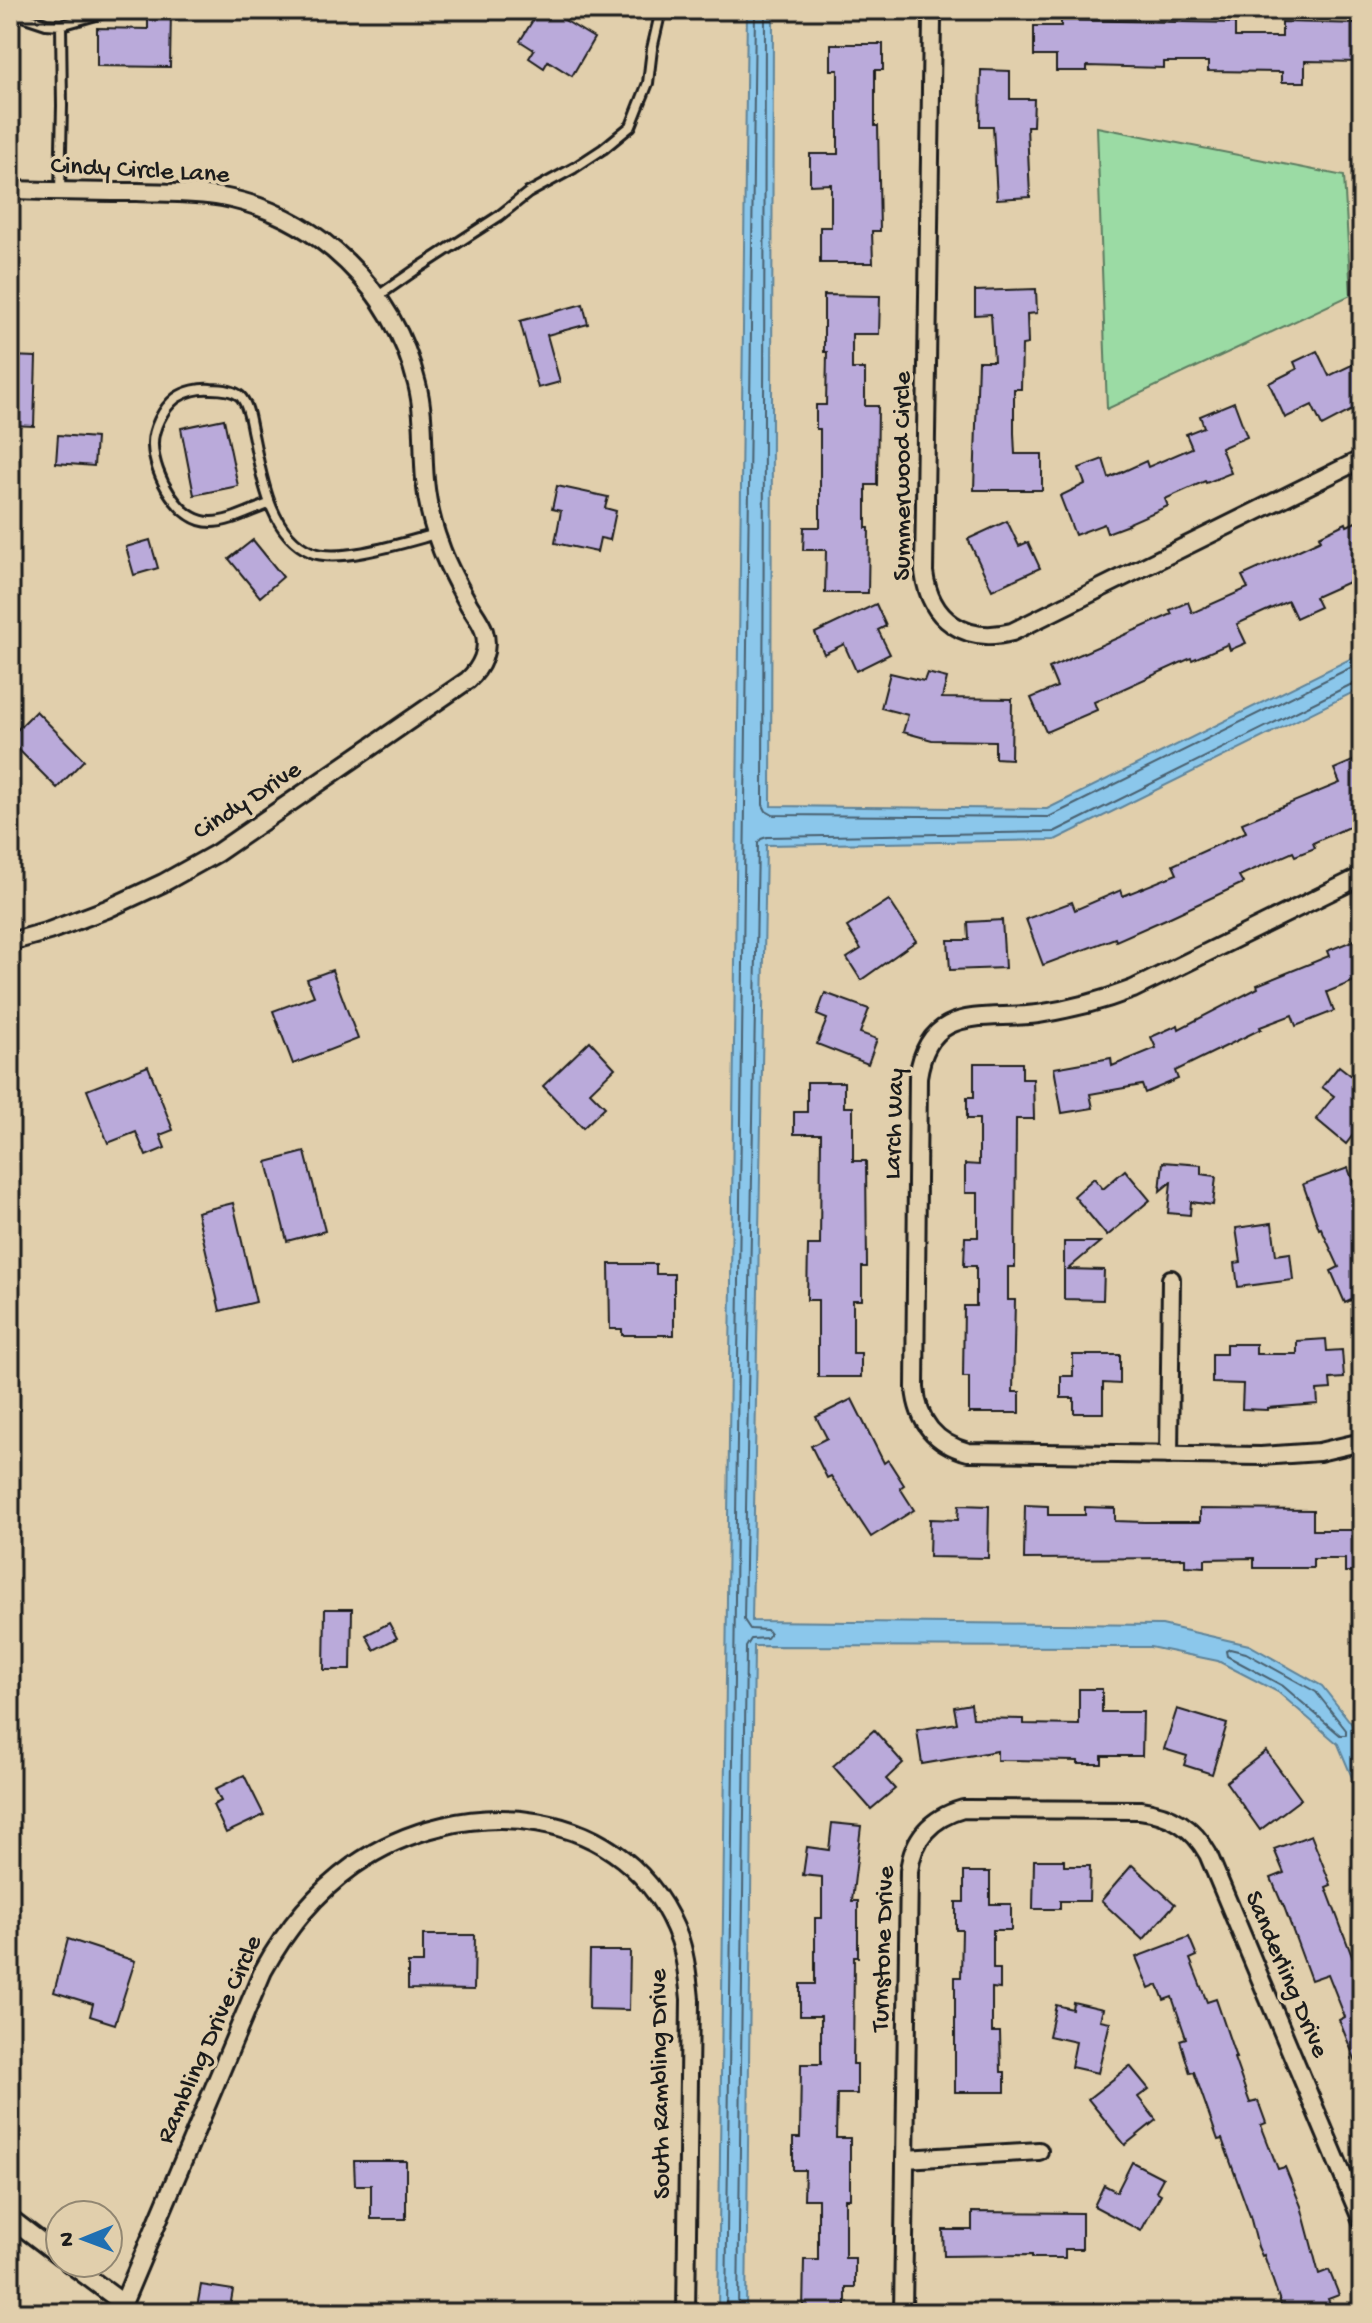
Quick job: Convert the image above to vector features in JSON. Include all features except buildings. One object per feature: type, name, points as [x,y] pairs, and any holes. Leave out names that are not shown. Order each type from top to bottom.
[{"type":"street","name":"Summerwood Circle","points":[[935,10],[932,20],[924,572],[926,587],[939,614],[964,631],[978,636],[1012,632],[1362,459]]},
{"type":"street","name":"Cindy Circle Lane","points":[[10,190],[192,194],[226,198],[289,220],[319,238],[354,268],[378,296],[408,353],[418,386],[423,419],[425,481],[436,534],[451,573],[484,632],[484,658]]},
{"type":"street","name":"Cindy Drive","points":[[10,942],[107,909],[217,853],[468,680],[478,671],[484,658]]},
{"type":"street","name":"Larch Way","points":[[1362,876],[1133,989],[1078,1007],[1035,1014],[968,1017],[946,1026],[935,1036],[920,1062],[918,1077],[915,1388],[921,1418],[930,1430],[940,1440],[968,1452],[1290,1455],[1362,1442]]},
{"type":"street","points":[[1169,1455],[1171,1279]]},
{"type":"street","name":"Turnstone Drive","points":[[903,2313],[909,1871],[910,1858],[924,1831],[948,1813],[963,1809],[1154,1812],[1180,1822],[1191,1831],[1208,1854],[1220,1880]]},
{"type":"street","name":"Rambling Drive Circle","points":[[121,2308],[263,1971],[291,1926],[327,1887],[385,1847],[418,1833],[470,1821],[505,1818],[534,1820],[576,1832],[599,1843],[634,1869]]},
{"type":"street","name":"South Rambling Drive","points":[[634,1869],[662,1903],[681,1942],[687,1970],[690,1999],[686,2313]]},
{"type":"street","name":"Sanderling Drive","points":[[1220,1880],[1362,2221]]},
{"type":"street","points":[[905,2159],[1039,2151]]},
{"type":"street","points":[[10,2218],[44,2244]]},
{"type":"street","points":[[87,2279],[121,2308]]},
{"type":"lane","points":[[10,12],[46,24],[61,25],[114,10]]},
{"type":"lane","points":[[378,296],[499,216],[528,193],[603,149],[631,126],[648,83],[661,10]]},
{"type":"lane","points":[[60,191],[61,25]]},
{"type":"lane","points":[[269,504],[226,520],[211,522],[189,516],[180,509],[164,482],[152,444],[164,411],[177,398],[191,391],[209,388],[239,395],[251,423],[269,504],[280,524],[307,550],[321,555],[343,555],[436,534]]},
{"type":"green space","points":[[1097,127],[1344,176],[1351,295],[1107,409]]},
{"type":"water","points":[[747,10],[773,10],[771,806],[1047,809],[1362,653],[1362,688],[1055,840],[766,845],[752,1621],[1162,1625],[1249,1645],[1322,1686],[1362,1737],[1362,1801],[1338,1744],[1278,1692],[1218,1661],[1150,1647],[754,1646],[746,2313],[718,2313]]}]
